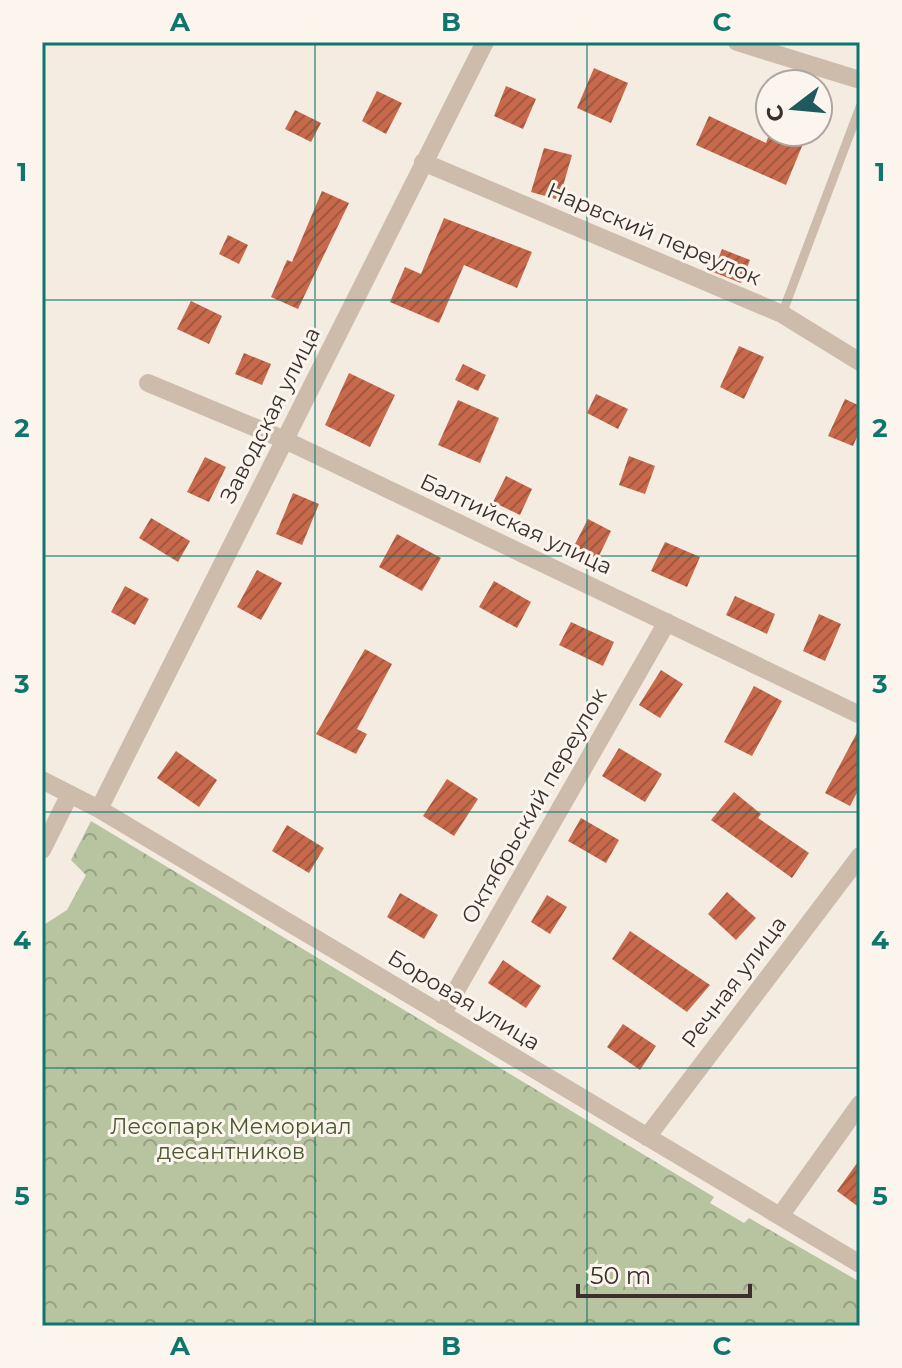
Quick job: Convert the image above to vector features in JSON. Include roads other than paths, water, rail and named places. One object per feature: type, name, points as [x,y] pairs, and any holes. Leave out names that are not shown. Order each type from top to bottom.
[{"type":"street","name":"Заводская улица","points":[[99,809],[485,42]]},
{"type":"street","points":[[737,42],[860,80]]},
{"type":"street","name":"Нарвский переулок","points":[[423,162],[782,314],[860,362]]},
{"type":"street","name":"Балтийская улица","points":[[148,383],[285,440],[860,715]]},
{"type":"street","name":"Октябрьский переулок","points":[[442,1015],[667,622]]},
{"type":"street","name":"Боровая улица","points":[[42,780],[99,809],[860,1264]]},
{"type":"street","points":[[42,850],[70,794]]},
{"type":"street","name":"Речная улица","points":[[647,1137],[860,856]]},
{"type":"street","points":[[780,1216],[860,1104]]},
{"type":"lane","points":[[782,314],[860,107]]},
{"type":"park label","name":"Лесопарк Мемориал десантников","points":[[231,1138]]}]
